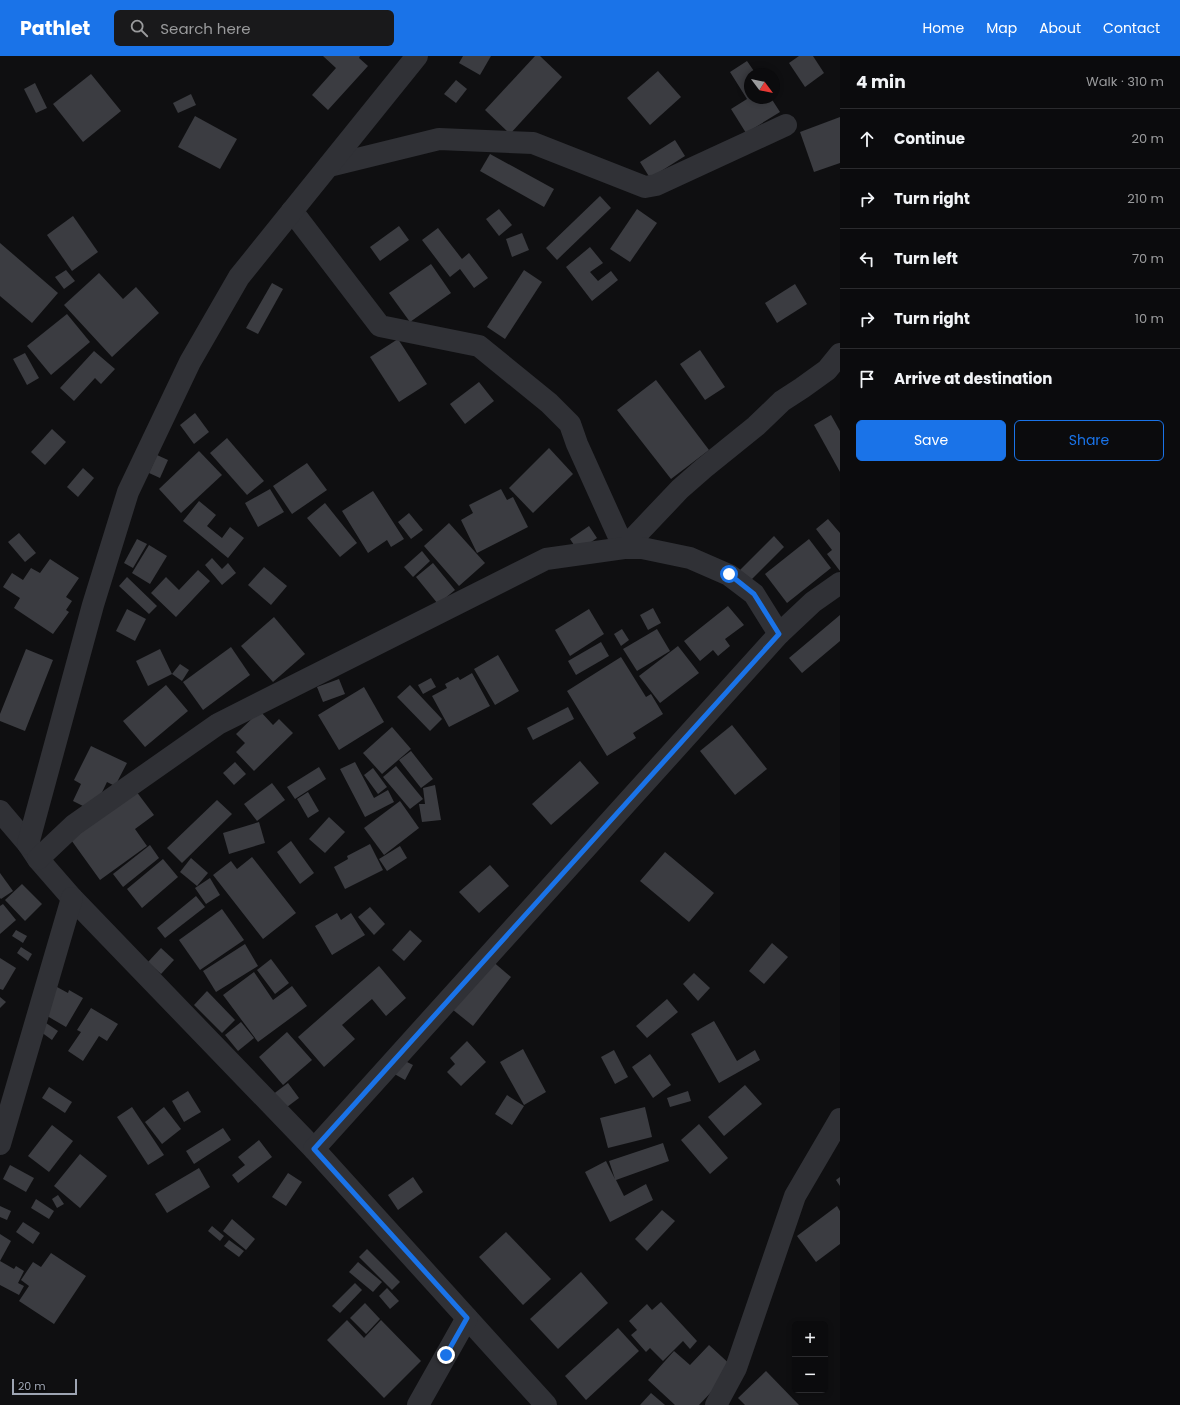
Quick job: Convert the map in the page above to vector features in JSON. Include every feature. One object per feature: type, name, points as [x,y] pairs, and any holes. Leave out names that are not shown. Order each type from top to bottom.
[{"type":"street","points":[[33,851],[93,605],[128,492],[190,362],[236,284],[292,211],[417,56]]},
{"type":"street","points":[[329,166],[439,139],[533,143],[645,187],[656,185],[786,125]]},
{"type":"street","points":[[292,211],[380,326],[479,346],[549,403],[570,424],[577,444],[624,548]]},
{"type":"street","points":[[624,548],[680,490],[704,468],[756,426],[782,401],[827,370],[840,354]]},
{"type":"street","points":[[33,851],[74,825],[218,724],[546,560],[624,548],[642,548],[690,558],[729,574],[754,594],[779,634]]},
{"type":"street","points":[[314,1149],[779,634],[813,602],[840,583]]},
{"type":"street","points":[[0,811],[72,898],[314,1149],[546,1405]]},
{"type":"street","points":[[0,1144],[72,898]]},
{"type":"street","points":[[716,1405],[736,1368],[795,1196],[840,1119]]},
{"type":"street","points":[[418,1405],[467,1318]]},
{"type":"building","points":[[323,56],[360,56],[359,58],[368,66],[328,110],[312,95],[336,68]]},
{"type":"building","points":[[463,56],[491,56],[480,75],[459,63]]},
{"type":"building","points":[[535,56],[540,56],[562,77],[510,134],[485,110]]},
{"type":"building","points":[[799,56],[813,56],[824,73],[805,87],[789,63]]},
{"type":"building","points":[[747,61],[752,68],[744,68],[744,94],[730,72]]},
{"type":"building","points":[[658,71],[681,97],[650,125],[627,98]]},
{"type":"building","points":[[91,74],[121,111],[83,142],[53,104]]},
{"type":"building","points":[[456,80],[467,89],[456,103],[444,94]]},
{"type":"building","points":[[35,83],[47,108],[36,113],[24,89]]},
{"type":"building","points":[[191,94],[196,105],[178,113],[173,103]]},
{"type":"building","points":[[744,101],[744,104],[775,104],[780,112],[746,133],[731,109]]},
{"type":"building","points":[[195,116],[237,139],[220,169],[178,147]]},
{"type":"building","points":[[840,117],[840,163],[814,172],[800,132]]},
{"type":"building","points":[[675,140],[685,156],[650,178],[640,162]]},
{"type":"building","points":[[490,154],[554,189],[544,207],[480,171]]},
{"type":"building","points":[[600,196],[611,208],[557,260],[546,248]]},
{"type":"building","points":[[499,209],[512,225],[499,236],[486,219]]},
{"type":"building","points":[[637,209],[657,223],[630,262],[610,249]]},
{"type":"building","points":[[73,216],[98,252],[72,271],[47,235]]},
{"type":"building","points":[[399,226],[409,240],[380,261],[370,247]]},
{"type":"building","points":[[438,228],[462,259],[469,253],[488,278],[474,288],[460,269],[450,277],[422,240]]},
{"type":"building","points":[[522,233],[529,250],[512,257],[506,239]]},
{"type":"building","points":[[0,243],[58,293],[32,323],[0,296]]},
{"type":"building","points":[[590,247],[603,263],[590,272],[598,281],[611,271],[618,280],[592,301],[566,267]]},
{"type":"building","points":[[431,264],[451,293],[410,322],[389,293]]},
{"type":"building","points":[[66,270],[75,281],[64,289],[55,277]]},
{"type":"building","points":[[524,270],[542,282],[505,339],[487,327]]},
{"type":"building","points":[[99,273],[123,299],[136,287],[159,313],[112,357],[64,305]]},
{"type":"building","points":[[272,283],[283,289],[258,334],[246,328]]},
{"type":"building","points":[[795,284],[807,304],[777,323],[765,303]]},
{"type":"building","points":[[67,314],[90,342],[51,375],[27,346]]},
{"type":"building","points":[[398,339],[427,384],[399,402],[370,357]]},
{"type":"building","points":[[700,350],[725,387],[705,400],[680,364]]},
{"type":"building","points":[[94,351],[115,369],[101,384],[95,378],[74,401],[60,388]]},
{"type":"building","points":[[25,353],[39,378],[27,385],[13,359]]},
{"type":"building","points":[[656,380],[709,450],[671,479],[617,410]]},
{"type":"building","points":[[479,382],[494,401],[465,424],[450,404]]},
{"type":"building","points":[[195,413],[209,432],[194,444],[180,425]]},
{"type":"building","points":[[831,415],[840,431],[840,472],[814,425]]},
{"type":"building","points":[[52,429],[66,442],[45,465],[31,452]]},
{"type":"building","points":[[227,438],[264,481],[247,495],[210,453]]},
{"type":"building","points":[[549,448],[573,474],[533,513],[509,488]]},
{"type":"building","points":[[199,451],[222,475],[181,513],[159,489]]},
{"type":"building","points":[[157,455],[168,460],[160,478],[149,473]]},
{"type":"building","points":[[307,463],[327,490],[292,514],[273,486]]},
{"type":"building","points":[[83,468],[94,478],[78,497],[67,487]]},
{"type":"building","points":[[270,489],[284,512],[258,527],[245,503]]},
{"type":"building","points":[[501,489],[507,500],[513,497],[528,527],[477,553],[461,520],[473,513],[469,505]]},
{"type":"building","points":[[373,491],[404,539],[391,547],[387,540],[368,553],[342,511]]},
{"type":"building","points":[[199,501],[216,515],[207,526],[222,538],[230,527],[244,538],[228,558],[183,521]]},
{"type":"building","points":[[325,503],[357,543],[340,557],[307,518]]},
{"type":"building","points":[[409,513],[423,530],[411,539],[398,522]]},
{"type":"building","points":[[828,519],[840,533],[840,571],[827,554],[832,550],[816,529]]},
{"type":"building","points":[[449,523],[485,563],[459,586],[424,546]]},
{"type":"building","points":[[589,526],[597,538],[578,551],[570,539]]},
{"type":"building","points":[[19,533],[36,553],[25,562],[8,542]]},
{"type":"building","points":[[774,536],[784,547],[747,584],[736,574]]},
{"type":"building","points":[[137,539],[147,544],[133,568],[124,563]]},
{"type":"building","points":[[809,539],[831,568],[787,603],[765,574]]},
{"type":"building","points":[[149,545],[167,556],[150,584],[132,573]]},
{"type":"building","points":[[422,551],[430,561],[413,577],[404,567]]},
{"type":"building","points":[[212,558],[222,569],[228,563],[236,573],[222,585],[205,565]]},
{"type":"building","points":[[50,559],[79,578],[66,597],[72,601],[66,610],[69,612],[53,634],[14,608],[20,598],[3,587],[12,573],[23,580],[31,568],[40,573]]},
{"type":"building","points":[[433,563],[455,590],[438,604],[416,577]]},
{"type":"building","points":[[264,567],[287,586],[271,605],[248,585]]},
{"type":"building","points":[[198,570],[210,581],[176,617],[151,593],[166,577],[179,590]]},
{"type":"building","points":[[127,577],[157,606],[149,614],[119,586]]},
{"type":"building","points":[[728,606],[744,625],[725,639],[730,646],[718,656],[713,650],[700,661],[684,641]]},
{"type":"building","points":[[653,608],[661,623],[648,630],[640,615]]},
{"type":"building","points":[[127,609],[146,619],[135,641],[116,631]]},
{"type":"building","points":[[589,609],[604,634],[570,656],[555,630]]},
{"type":"building","points":[[840,615],[840,641],[802,673],[789,658]]},
{"type":"building","points":[[274,617],[305,654],[273,682],[241,646]]},
{"type":"building","points":[[622,629],[629,640],[621,646],[614,634]]},
{"type":"building","points":[[657,629],[670,651],[637,671],[623,649]]},
{"type":"building","points":[[601,642],[609,656],[576,675],[568,661]]},
{"type":"building","points":[[678,646],[699,673],[660,703],[639,676]]},
{"type":"building","points":[[231,647],[250,675],[203,710],[183,682]]},
{"type":"building","points":[[26,649],[53,660],[25,731],[0,721],[0,714]]},
{"type":"building","points":[[160,649],[172,674],[148,686],[136,661]]},
{"type":"building","points":[[498,655],[519,691],[495,705],[474,669]]},
{"type":"building","points":[[621,657],[646,697],[651,694],[663,714],[633,733],[636,738],[607,756],[567,691]]},
{"type":"building","points":[[180,664],[189,670],[182,681],[172,674]]},
{"type":"building","points":[[472,673],[490,706],[449,727],[432,696],[447,688],[445,684],[458,677],[460,680]]},
{"type":"building","points":[[431,678],[436,687],[423,694],[418,685]]},
{"type":"building","points":[[339,679],[345,694],[323,702],[317,687]]},
{"type":"building","points":[[166,685],[188,711],[145,747],[123,721]]},
{"type":"building","points":[[410,685],[442,719],[430,731],[397,697]]},
{"type":"building","points":[[364,687],[384,722],[339,750],[318,715]]},
{"type":"building","points":[[568,707],[574,719],[533,740],[527,728]]},
{"type":"building","points":[[260,711],[273,725],[279,719],[293,733],[254,771],[236,752],[245,743],[236,734]]},
{"type":"building","points":[[732,725],[767,769],[735,795],[700,751]]},
{"type":"building","points":[[392,727],[411,749],[382,774],[363,753]]},
{"type":"building","points":[[91,746],[127,763],[115,786],[107,782],[93,811],[73,801],[81,784],[74,780]]},
{"type":"building","points":[[411,751],[433,779],[421,788],[399,760]]},
{"type":"building","points":[[580,761],[599,783],[551,825],[532,804]]},
{"type":"building","points":[[235,762],[246,774],[234,785],[223,773]]},
{"type":"building","points":[[355,762],[374,798],[388,790],[394,802],[365,817],[340,769]]},
{"type":"building","points":[[396,766],[423,799],[410,809],[383,777]]},
{"type":"building","points":[[319,767],[326,779],[295,799],[287,787]]},
{"type":"building","points":[[373,768],[387,787],[378,794],[364,775]]},
{"type":"building","points":[[272,783],[285,800],[257,821],[244,804]]},
{"type":"building","points":[[435,785],[441,820],[422,822],[419,804],[425,804],[423,788]]},
{"type":"building","points":[[133,787],[154,815],[135,829],[147,846],[100,880],[69,837]]},
{"type":"building","points":[[308,792],[319,811],[308,818],[297,799]]},
{"type":"building","points":[[217,800],[232,814],[182,863],[167,848]]},
{"type":"building","points":[[400,801],[419,828],[384,855],[364,828]]},
{"type":"building","points":[[329,817],[345,832],[325,853],[309,839]]},
{"type":"building","points":[[259,822],[265,843],[229,854],[223,833]]},
{"type":"building","points":[[291,841],[314,873],[300,884],[277,852]]},
{"type":"building","points":[[370,844],[383,870],[345,889],[334,867],[348,859],[347,856]]},
{"type":"building","points":[[150,845],[159,858],[123,887],[113,874]]},
{"type":"building","points":[[400,846],[407,858],[387,871],[379,859]]},
{"type":"building","points":[[665,852],[714,893],[689,922],[640,881]]},
{"type":"building","points":[[252,857],[296,913],[263,939],[213,875],[231,861],[237,869]]},
{"type":"building","points":[[191,858],[208,873],[197,886],[180,872]]},
{"type":"building","points":[[163,859],[178,877],[142,908],[127,889]]},
{"type":"building","points":[[490,865],[509,886],[479,913],[459,892]]},
{"type":"building","points":[[0,873],[13,891],[1,899],[0,898]]},
{"type":"building","points":[[210,878],[220,895],[206,904],[195,888]]},
{"type":"building","points":[[22,884],[42,904],[25,921],[5,900]]},
{"type":"building","points":[[196,896],[205,907],[165,938],[157,928]]},
{"type":"building","points":[[3,904],[16,920],[0,934],[0,906]]},
{"type":"building","points":[[370,907],[385,924],[374,935],[358,917]]},
{"type":"building","points":[[222,909],[244,940],[200,970],[179,940]]},
{"type":"building","points":[[337,913],[341,920],[351,913],[365,935],[332,955],[315,926]]},
{"type":"building","points":[[16,930],[27,936],[23,943],[12,936]]},
{"type":"building","points":[[410,930],[422,941],[404,961],[392,950]]},
{"type":"building","points":[[772,943],[788,957],[764,984],[749,971]]},
{"type":"building","points":[[245,944],[258,966],[216,992],[203,971]]},
{"type":"building","points":[[21,947],[32,954],[28,961],[17,953]]},
{"type":"building","points":[[161,948],[174,960],[161,974],[148,962]]},
{"type":"building","points":[[0,958],[16,968],[3,990],[0,989]]},
{"type":"building","points":[[271,959],[289,983],[275,994],[257,970]]},
{"type":"building","points":[[491,960],[511,977],[473,1026],[452,1009]]},
{"type":"building","points":[[379,966],[406,998],[386,1016],[372,999],[342,1025],[355,1039],[324,1067],[298,1037]]},
{"type":"building","points":[[254,972],[273,1000],[292,986],[307,1006],[258,1042],[223,995]]},
{"type":"building","points":[[694,973],[710,988],[698,1001],[683,984]]},
{"type":"building","points":[[57,987],[68,993],[69,990],[83,998],[66,1027],[42,1013]]},
{"type":"building","points":[[207,991],[235,1020],[222,1033],[194,1005]]},
{"type":"building","points":[[0,997],[6,1002],[0,1008]]},
{"type":"building","points":[[667,999],[678,1012],[647,1038],[636,1026]]},
{"type":"building","points":[[91,1008],[118,1024],[107,1041],[99,1036],[83,1061],[68,1051],[81,1032],[77,1030]]},
{"type":"building","points":[[714,1021],[737,1061],[755,1050],[760,1060],[719,1083],[691,1034]]},
{"type":"building","points":[[241,1022],[254,1038],[238,1051],[225,1035]]},
{"type":"building","points":[[46,1023],[58,1031],[52,1040],[41,1032]]},
{"type":"building","points":[[287,1032],[312,1060],[283,1085],[259,1057]]},
{"type":"building","points":[[467,1041],[486,1062],[461,1086],[447,1072],[455,1064],[450,1058]]},
{"type":"building","points":[[523,1049],[546,1092],[524,1105],[500,1062]]},
{"type":"building","points":[[614,1050],[628,1077],[615,1084],[601,1057]]},
{"type":"building","points":[[650,1054],[671,1085],[653,1098],[632,1067]]},
{"type":"building","points":[[399,1058],[413,1065],[405,1080],[391,1072]]},
{"type":"building","points":[[288,1083],[299,1098],[283,1110],[272,1095]]},
{"type":"building","points":[[745,1085],[762,1104],[724,1136],[708,1117]]},
{"type":"building","points":[[49,1087],[72,1102],[65,1113],[42,1098]]},
{"type":"building","points":[[188,1091],[201,1112],[184,1122],[172,1101]]},
{"type":"building","points":[[688,1091],[691,1101],[670,1107],[667,1098]]},
{"type":"building","points":[[507,1095],[524,1106],[512,1125],[495,1114]]},
{"type":"building","points":[[132,1107],[164,1155],[148,1165],[117,1117]]},
{"type":"building","points":[[164,1107],[181,1129],[162,1144],[145,1122]]},
{"type":"building","points":[[645,1107],[652,1137],[608,1148],[600,1118]]},
{"type":"building","points":[[699,1124],[728,1158],[710,1174],[681,1140]]},
{"type":"building","points":[[52,1125],[73,1141],[49,1172],[28,1156]]},
{"type":"building","points":[[223,1128],[231,1140],[194,1164],[186,1151]]},
{"type":"building","points":[[259,1140],[272,1157],[238,1183],[232,1175],[245,1165],[238,1157]]},
{"type":"building","points":[[663,1143],[669,1161],[616,1180],[624,1196],[646,1184],[653,1200],[610,1222],[585,1172],[606,1161],[615,1179],[609,1161]]},
{"type":"building","points":[[80,1154],[107,1176],[80,1208],[54,1186]]},
{"type":"building","points":[[10,1165],[34,1178],[26,1192],[3,1179]]},
{"type":"building","points":[[199,1168],[210,1187],[167,1213],[155,1194]]},
{"type":"building","points":[[288,1173],[302,1182],[286,1206],[272,1197]]},
{"type":"building","points":[[413,1177],[423,1192],[398,1210],[388,1195]]},
{"type":"building","points":[[840,1177],[840,1186],[836,1180]]},
{"type":"building","points":[[58,1195],[64,1204],[57,1208],[52,1199]]},
{"type":"building","points":[[36,1199],[54,1211],[49,1219],[31,1208]]},
{"type":"building","points":[[0,1206],[11,1211],[7,1220],[0,1217]]},
{"type":"building","points":[[837,1206],[840,1211],[840,1244],[816,1262],[797,1236]]},
{"type":"building","points":[[662,1210],[675,1221],[647,1251],[635,1239]]},
{"type":"building","points":[[232,1219],[255,1239],[246,1250],[223,1231]]},
{"type":"building","points":[[23,1222],[40,1233],[33,1244],[16,1232]]},
{"type":"building","points":[[212,1226],[224,1236],[220,1241],[208,1231]]},
{"type":"building","points":[[506,1232],[551,1279],[523,1305],[479,1257]]},
{"type":"building","points":[[0,1234],[11,1241],[0,1261]]},
{"type":"building","points":[[229,1240],[244,1251],[239,1257],[224,1246]]},
{"type":"building","points":[[367,1249],[400,1282],[392,1290],[359,1257]]},
{"type":"building","points":[[51,1253],[86,1276],[54,1324],[19,1301],[29,1286],[21,1280],[33,1262],[41,1267]]},
{"type":"building","points":[[0,1261],[14,1269],[16,1266],[24,1271],[18,1283],[24,1286],[19,1295],[0,1285]]},
{"type":"building","points":[[358,1262],[382,1282],[373,1292],[349,1272]]},
{"type":"building","points":[[581,1272],[608,1303],[558,1349],[530,1319]]},
{"type":"building","points":[[355,1283],[362,1290],[340,1313],[332,1306]]},
{"type":"building","points":[[387,1288],[399,1301],[390,1309],[379,1296]]},
{"type":"building","points":[[661,1302],[697,1341],[690,1349],[683,1341],[663,1361],[650,1348],[646,1352],[631,1335],[637,1330],[629,1321],[647,1304],[652,1310]]},
{"type":"building","points":[[365,1303],[380,1319],[366,1334],[350,1318]]},
{"type":"building","points":[[347,1320],[364,1338],[381,1320],[421,1361],[384,1398],[327,1340]]},
{"type":"building","points":[[618,1328],[639,1351],[586,1400],[565,1376]]},
{"type":"building","points":[[709,1345],[734,1368],[699,1405],[675,1405],[648,1380],[674,1351],[690,1365]]},
{"type":"building","points":[[766,1371],[799,1405],[745,1405],[738,1398]]},
{"type":"building","points":[[651,1393],[665,1405],[640,1405]]},
{"type":"route","points":[[446,1355],[467,1318],[314,1149],[779,634],[754,594],[729,574]]}]
